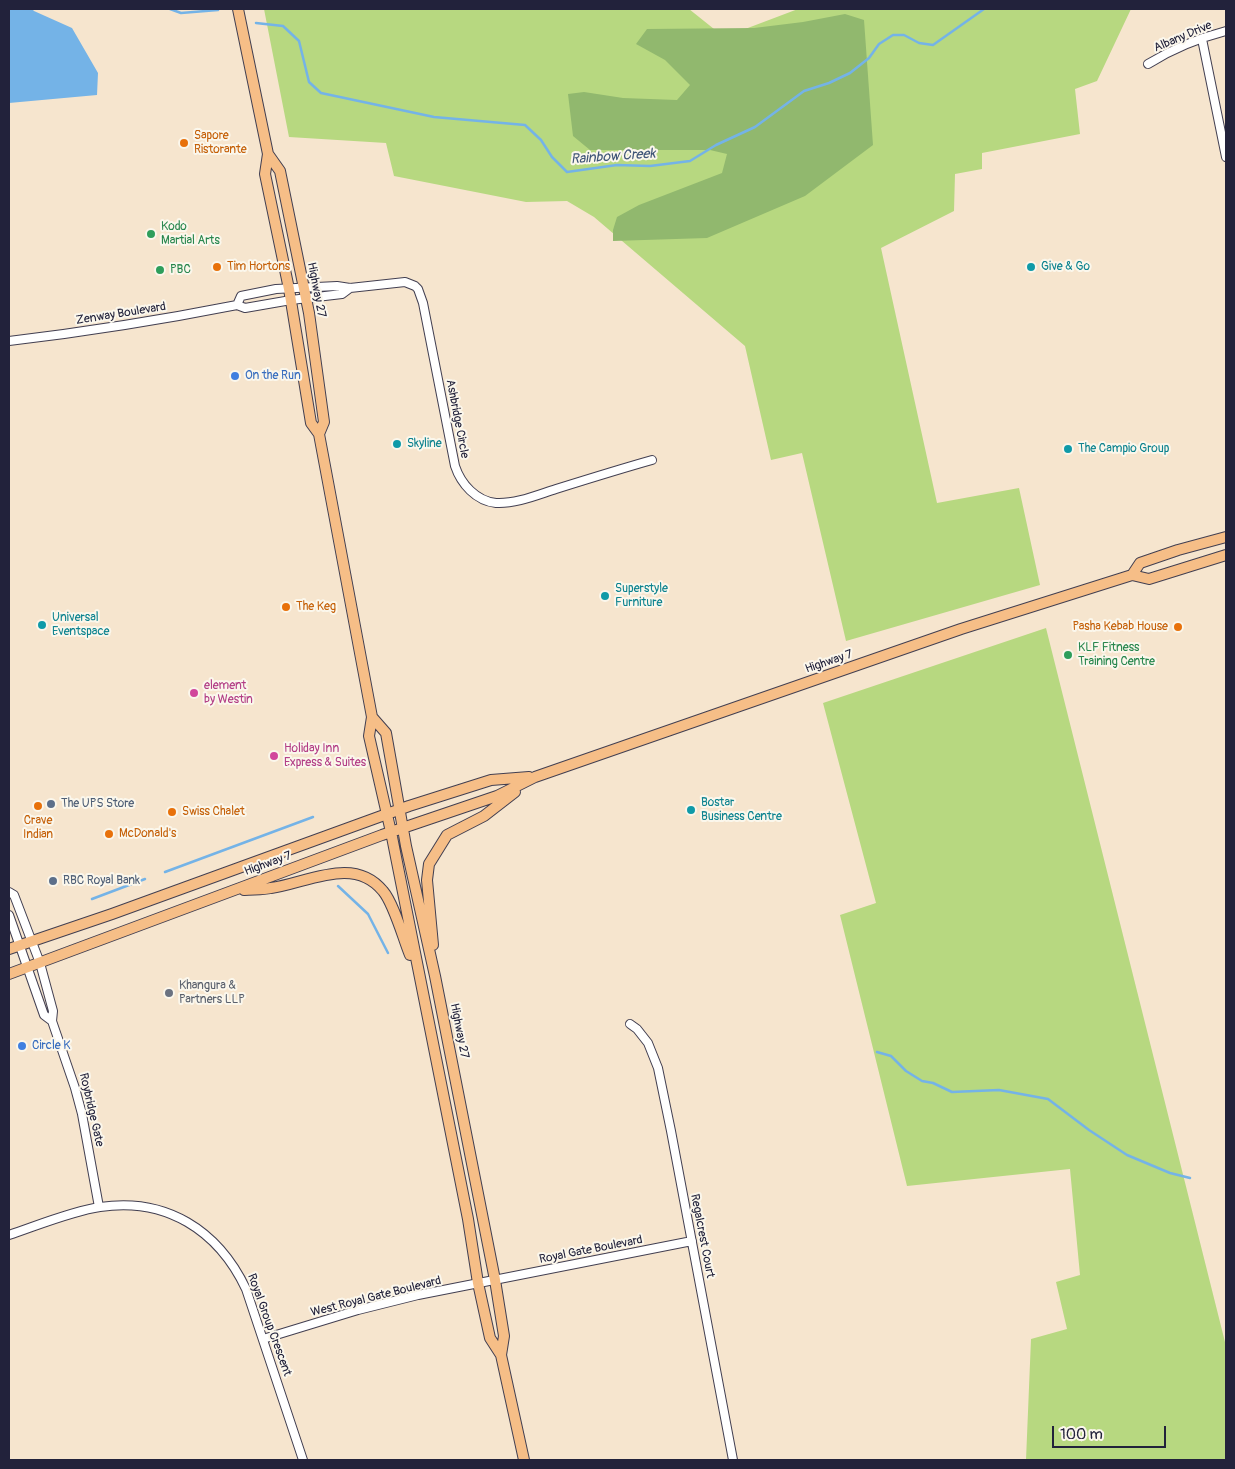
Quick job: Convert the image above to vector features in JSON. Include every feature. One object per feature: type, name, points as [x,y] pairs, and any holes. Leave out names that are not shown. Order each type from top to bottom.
[{"type":"main road","name":"Highway 27","points":[[238,9],[268,154],[265,174],[289,289],[311,423],[319,434],[372,717],[369,736],[391,832],[468,1219],[478,1283],[490,1338],[501,1355],[524,1460]]},
{"type":"main road","name":"Highway 27","points":[[268,154],[280,171],[309,313],[324,422],[319,434]]},
{"type":"main road","name":"Highway 7","points":[[1132,575],[1140,563],[1226,537]]},
{"type":"main road","name":"Highway 7","points":[[9,974],[391,832],[497,796],[535,776],[962,628],[1132,575],[1149,579],[1226,555]]},
{"type":"main road","name":"Highway 27","points":[[372,717],[386,734],[403,828],[435,976],[495,1280],[504,1336],[501,1355]]},
{"type":"main road","name":"Highway 7","points":[[9,949],[112,914],[400,810],[491,780],[535,776]]},
{"type":"main road","points":[[435,976],[427,880],[429,864],[447,835],[484,816],[535,776]]},
{"type":"main road","points":[[233,890],[271,888],[327,874],[342,873],[357,875],[372,882],[384,892],[392,908],[420,979]]},
{"type":"street","name":"Albany Drive","points":[[1148,64],[1164,54],[1226,31]]},
{"type":"street","points":[[1202,39],[1226,157]]},
{"type":"street","name":"Ashbridge Circle","points":[[291,300],[304,293],[342,294],[350,288],[405,282],[418,289],[423,303],[455,466],[461,480],[478,497],[496,503],[517,500],[652,460]]},
{"type":"street","name":"Zenway Boulevard","points":[[236,305],[241,296],[289,289],[304,293]]},
{"type":"street","name":"Zenway Boulevard","points":[[9,340],[138,323],[236,305],[244,308],[291,300]]},
{"type":"street","name":"Roybridge Gate","points":[[9,892],[14,895],[40,963],[53,1011],[52,1022],[67,1063],[82,1114],[99,1207]]},
{"type":"street","name":"Roybridge Gate","points":[[9,916],[44,1015],[52,1022]]},
{"type":"street","name":"Regalcrest Court","points":[[630,1024],[643,1035],[658,1068],[672,1131],[733,1460]]},
{"type":"street","name":"Royal Group Crescent","points":[[9,1235],[61,1217],[99,1207],[142,1206],[163,1211],[191,1223],[210,1238],[228,1258],[237,1270],[246,1288],[303,1460]]},
{"type":"street","name":"Royal Gate Boulevard","points":[[495,1280],[692,1242]]},
{"type":"street","name":"West Royal Gate Boulevard","points":[[264,1339],[367,1308],[495,1280]]},
{"type":"green space","points":[[264,9],[689,9],[724,37],[798,9],[1131,9],[1097,81],[1075,89],[1080,134],[982,153],[982,169],[955,174],[954,211],[881,248],[937,503],[1019,488],[1040,585],[846,641],[802,453],[771,460],[745,346],[594,217],[567,201],[526,202],[394,176],[386,143],[289,137]]},
{"type":"green space","points":[[845,14],[864,20],[873,145],[805,196],[707,238],[613,241],[613,230],[617,217],[639,205],[722,173],[727,154],[710,150],[590,150],[573,136],[568,94],[584,92],[623,98],[677,100],[690,85],[665,60],[636,44],[647,29],[754,28],[803,22]]},
{"type":"green space","points":[[1046,628],[1226,1346],[1226,1460],[1026,1460],[1031,1339],[1067,1329],[1056,1282],[1080,1275],[1070,1169],[907,1186],[840,915],[876,903],[823,703]]},
{"type":"water","points":[[9,9],[32,9],[72,28],[98,73],[97,95],[9,103]]},
{"type":"waterway","name":"Rainbow Creek","points":[[170,9],[181,13],[218,10]]},
{"type":"waterway","name":"Rainbow Creek","points":[[256,23],[283,26],[299,41],[309,82],[321,93],[434,117],[525,125],[541,140],[552,157],[567,172],[617,165],[650,166],[690,161],[716,145],[755,127],[804,91],[829,83],[850,73],[869,58],[879,44],[893,35],[904,35],[919,43],[933,45],[984,9]]},
{"type":"waterway","points":[[165,872],[313,817]]},
{"type":"waterway","points":[[92,899],[145,879]]},
{"type":"waterway","points":[[338,886],[368,914],[388,953]]},
{"type":"waterway","points":[[877,1052],[891,1056],[906,1071],[922,1081],[933,1083],[952,1092],[999,1090],[1048,1099],[1089,1130],[1127,1155],[1170,1173],[1190,1178]]},
{"type":"place","name":"Sapore Ristorante","points":[[184,143]]},
{"type":"place","name":"Kodo Martial Arts","points":[[151,234]]},
{"type":"place","name":"Tim Hortons","points":[[217,267]]},
{"type":"place","name":"Give & Go","points":[[1031,267]]},
{"type":"place","name":"PBC","points":[[160,270]]},
{"type":"place","name":"On the Run","points":[[235,376]]},
{"type":"place","name":"Skyline","points":[[397,444]]},
{"type":"place","name":"The Campio Group","points":[[1068,449]]},
{"type":"place","name":"Superstyle Furniture","points":[[605,596]]},
{"type":"place","name":"The Keg","points":[[286,607]]},
{"type":"place","name":"Universal Eventspace","points":[[42,625]]},
{"type":"place","name":"Pasha Kebab House","points":[[1178,627]]},
{"type":"place","name":"KLF Fitness Training Centre","points":[[1068,655]]},
{"type":"place","name":"element by Westin","points":[[194,693]]},
{"type":"place","name":"Holiday Inn Express & Suites","points":[[274,756]]},
{"type":"place","name":"The UPS Store","points":[[51,804]]},
{"type":"place","name":"Crave Indian","points":[[38,806]]},
{"type":"place","name":"Bostar Business Centre","points":[[691,810]]},
{"type":"place","name":"Swiss Chalet","points":[[172,812]]},
{"type":"place","name":"McDonald's","points":[[109,834]]},
{"type":"place","name":"RBC Royal Bank","points":[[53,881]]},
{"type":"place","name":"Khangura & Partners LLP","points":[[169,993]]},
{"type":"place","name":"Circle K","points":[[22,1046]]}]
